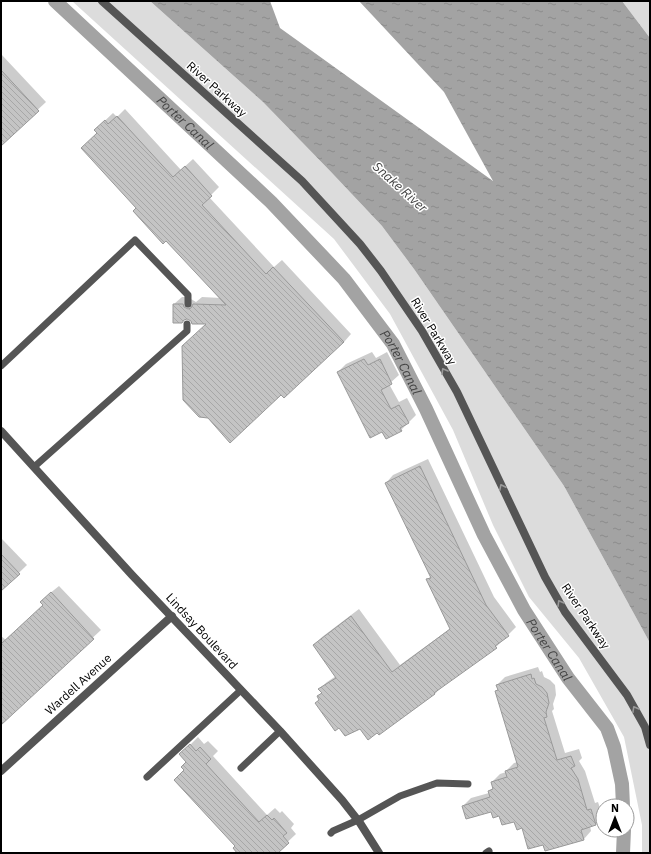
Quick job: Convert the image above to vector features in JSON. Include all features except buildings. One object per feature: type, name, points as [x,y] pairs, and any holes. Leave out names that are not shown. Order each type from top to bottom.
[{"type":"street","name":"River Parkway","points":[[102,1],[302,181],[360,244],[381,272],[422,331],[457,392],[545,577],[565,612],[627,695],[645,727],[650,745]]},
{"type":"street","name":"Lindsay Boulevard","points":[[1,431],[132,575],[280,731],[342,800],[358,820],[379,853]]},
{"type":"street","name":"Wardell Avenue","points":[[1,771],[172,616]]},
{"type":"lane","points":[[1,366],[135,240],[188,295],[188,304]]},
{"type":"lane","points":[[34,467],[187,331],[187,324]]},
{"type":"lane","points":[[147,778],[241,690]]},
{"type":"lane","points":[[241,768],[280,731]]},
{"type":"lane","points":[[331,833],[358,820],[400,796],[437,784],[468,784]]},
{"type":"shaded area","points":[[72,1],[150,1],[263,102],[382,226],[414,269],[564,486],[650,643],[650,853],[642,853],[642,825],[624,737],[579,658],[529,597],[493,525],[453,430],[390,314],[334,239]]},
{"type":"shaded area","points":[[622,1],[650,1],[650,38]]},
{"type":"water","name":"Snake River","points":[[150,1],[270,1],[280,28],[493,181],[444,92],[359,1],[622,1],[650,38],[650,643],[564,486],[414,269],[382,226],[263,102]]},
{"type":"waterway","name":"Porter Canal","points":[[55,1],[271,202],[344,279],[393,344],[426,409],[484,535],[524,610],[568,678],[607,728],[614,747],[622,784],[623,798]]},
{"type":"waterway","name":"Porter Canal","points":[[623,853],[624,838]]}]
